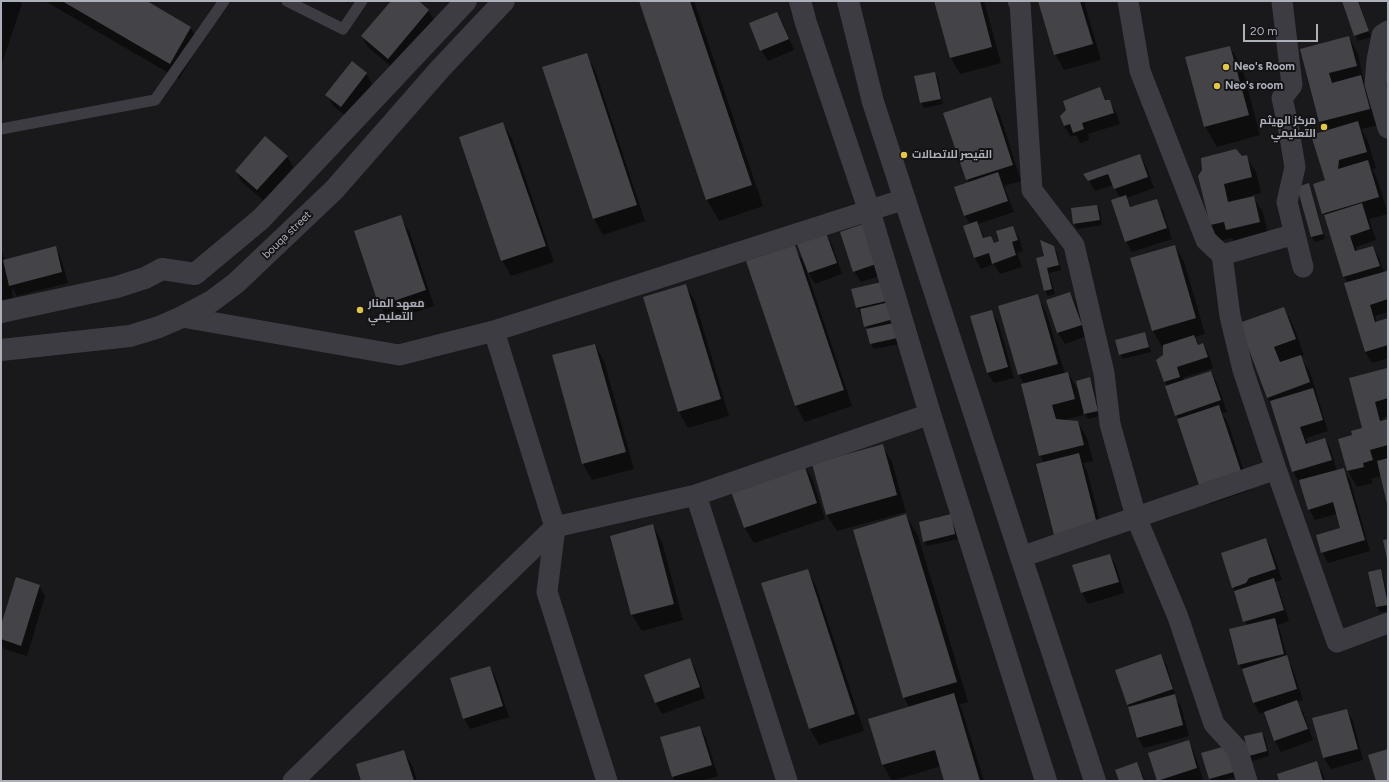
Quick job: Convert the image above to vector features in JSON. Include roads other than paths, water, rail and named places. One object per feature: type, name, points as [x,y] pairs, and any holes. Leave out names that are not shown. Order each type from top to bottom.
[{"type":"street","points":[[1,312],[117,287],[145,278],[162,269],[195,274],[261,220],[466,1]]},
{"type":"street","name":"bouqa street","points":[[1,350],[130,336],[159,327],[212,301],[236,283],[334,190],[440,69],[504,1]]},
{"type":"street","points":[[800,1],[869,210],[930,414],[1046,781]]},
{"type":"street","points":[[848,1],[873,102],[1021,557],[1096,781]]},
{"type":"street","points":[[1018,1],[1020,3],[1032,190],[1074,245],[1104,373],[1110,424],[1136,517],[1178,617],[1214,724],[1237,749],[1247,781]]},
{"type":"street","points":[[1128,1],[1140,71],[1206,240],[1222,255],[1230,316],[1243,370],[1337,642],[1388,624]]},
{"type":"street","points":[[1282,1],[1292,85],[1282,98],[1295,168],[1287,202],[1303,267]]},
{"type":"street","points":[[1388,32],[1382,35],[1377,60],[1375,84],[1388,128]]},
{"type":"street","points":[[182,317],[399,355],[494,331],[905,199]]},
{"type":"street","points":[[1222,255],[1295,234]]},
{"type":"street","points":[[494,331],[555,527],[547,592],[607,781]]},
{"type":"street","points":[[292,781],[555,527],[696,495],[930,414]]},
{"type":"street","points":[[1021,557],[1276,469]]},
{"type":"street","points":[[696,495],[788,781]]},
{"type":"lane","points":[[1,129],[154,100],[224,1]]},
{"type":"lane","points":[[287,1],[343,29],[362,1]]},
{"type":"place","name":"Neo's Room","points":[[1226,67]]},
{"type":"place","name":"Neo's room","points":[[1217,86]]},
{"type":"place","name":"مركز الهيثم التعليمي","points":[[1324,127]]},
{"type":"place","name":"القيصر للاتصالات","points":[[904,155]]},
{"type":"place","name":"معهد المنار التعليمي","points":[[360,310]]}]
